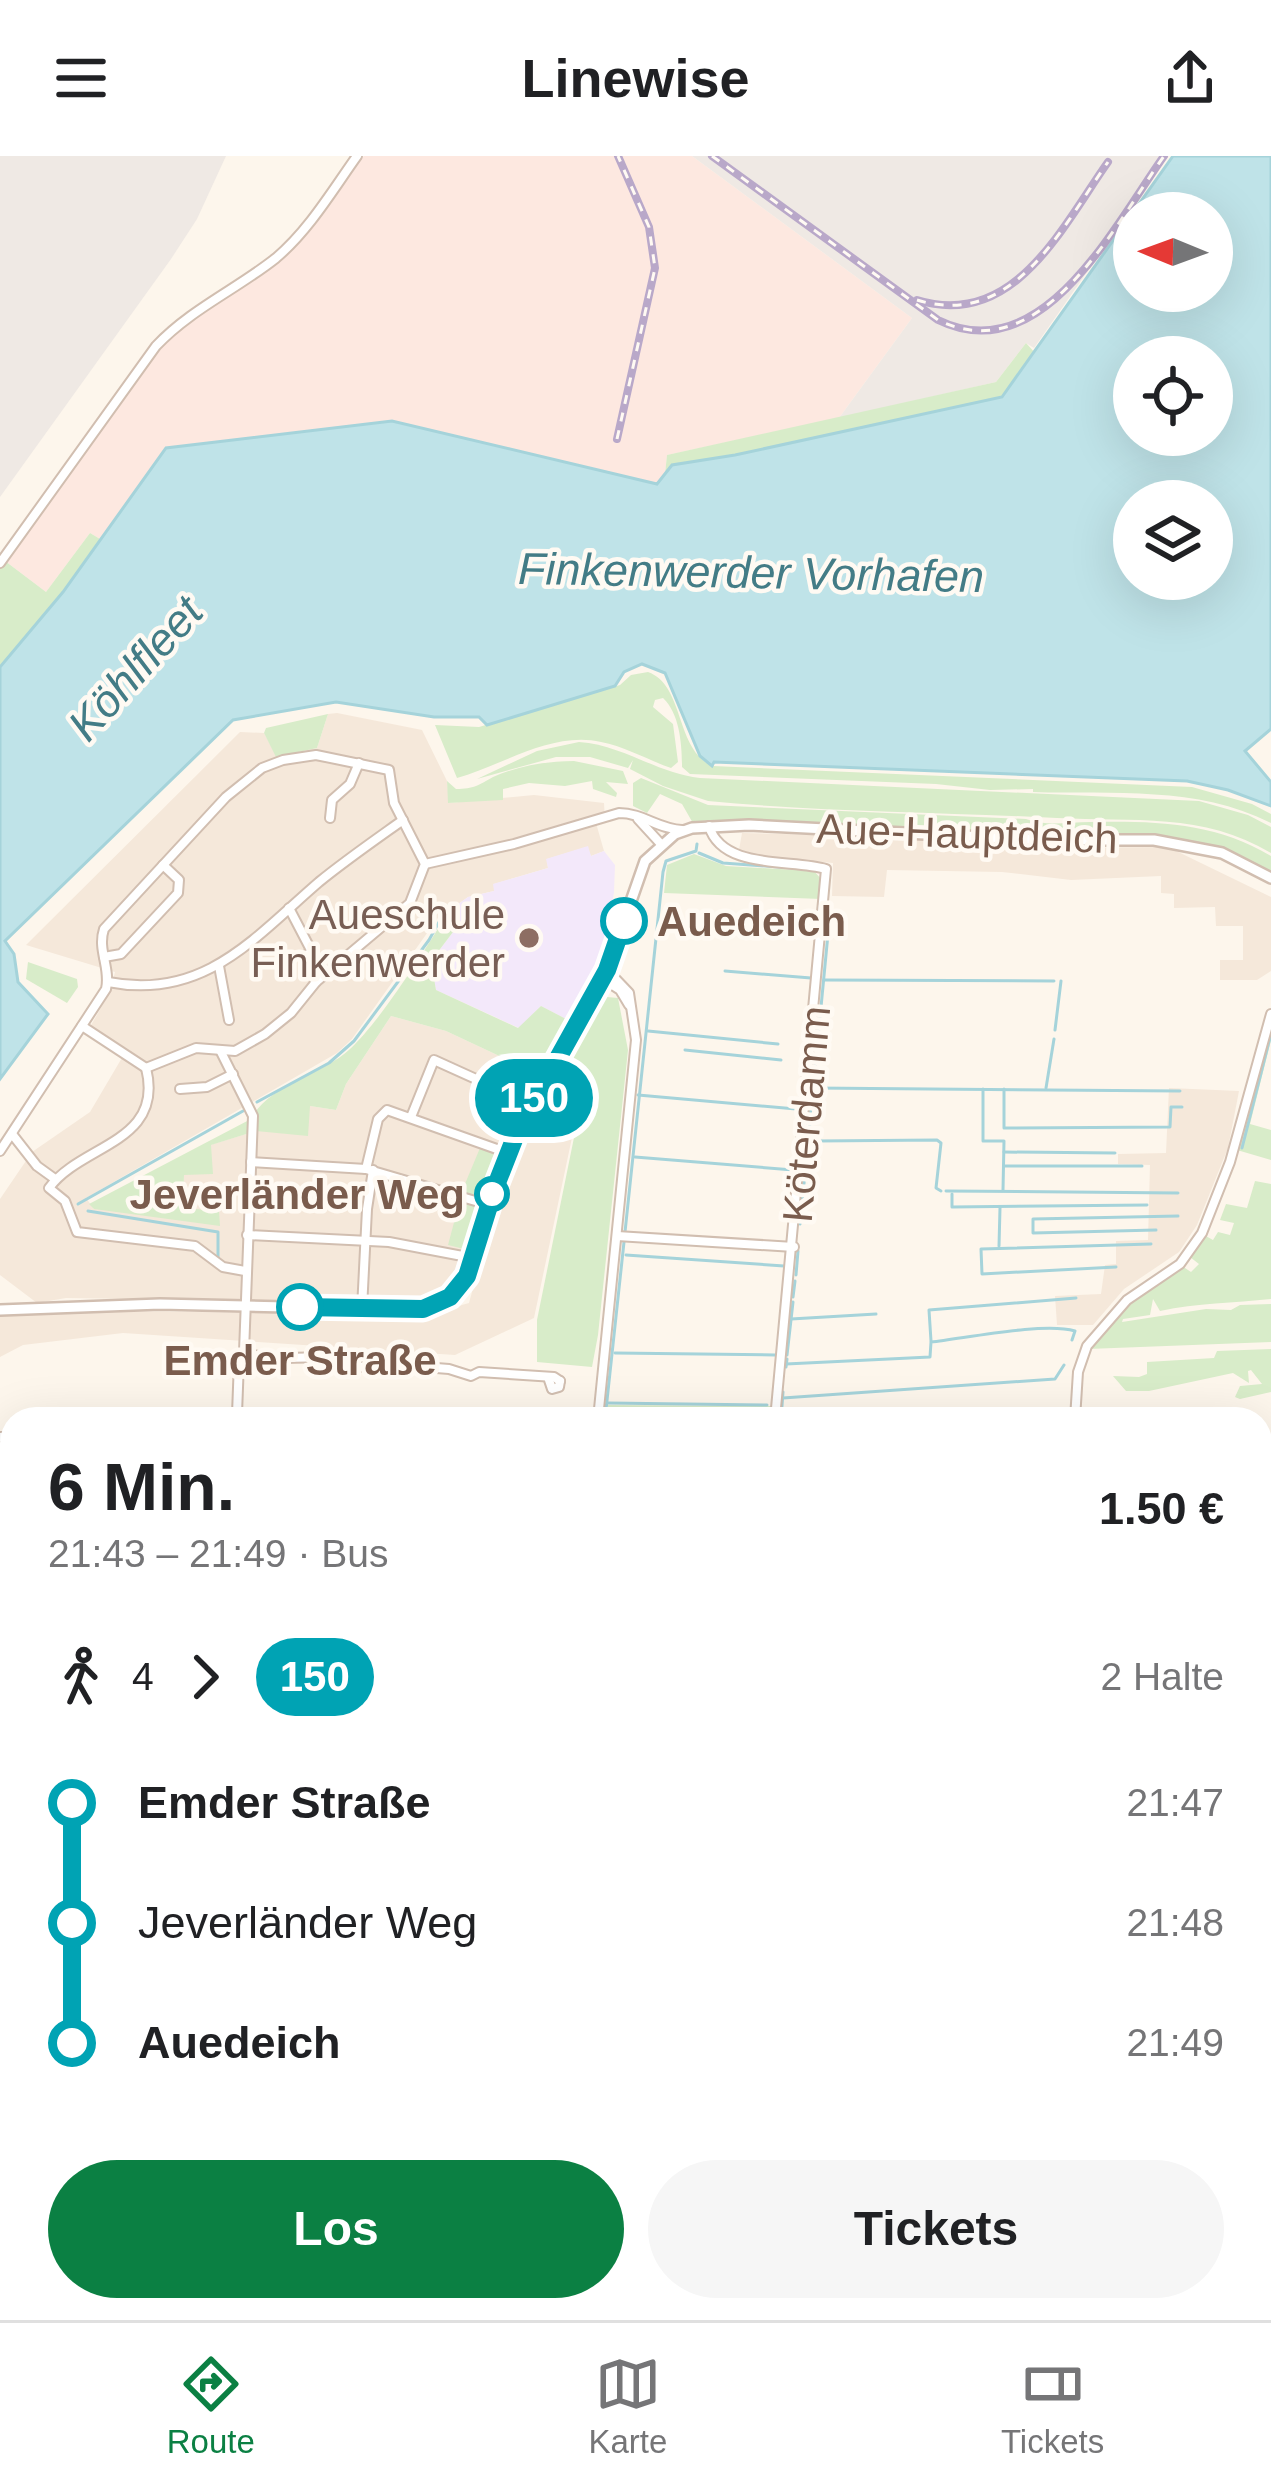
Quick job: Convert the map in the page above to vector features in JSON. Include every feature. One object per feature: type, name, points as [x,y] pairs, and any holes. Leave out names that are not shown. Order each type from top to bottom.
[{"type":"street","points":[[0,560],[156,346],[184,319],[292,243],[357,156]]},
{"type":"street","points":[[0,1151],[108,982],[103,931],[251,774],[283,760],[316,755],[390,772],[392,798],[424,864],[410,903],[316,982],[265,1034],[236,1051],[196,1048],[146,1068]]},
{"type":"street","points":[[330,818],[332,800],[350,784],[358,763]]},
{"type":"street","points":[[424,864],[626,813],[684,830]]},
{"type":"street","points":[[626,813],[642,822],[660,843]]},
{"type":"street","points":[[108,982],[169,981],[219,966],[403,820]]},
{"type":"street","points":[[0,1310],[107,1305],[413,1310],[439,1304],[460,1287],[508,1153],[531,1104],[606,976],[645,861],[660,843],[662,834],[655,825]]},
{"type":"street","name":"Aue-Hauptdeich","points":[[660,843],[684,830],[709,826],[1074,841],[1154,839],[1222,854],[1271,878]]},
{"type":"street","name":"Köterdamm","points":[[709,826],[712,836],[741,856],[826,869],[776,1407]]},
{"type":"street","points":[[104,957],[121,954],[178,893],[179,880],[164,865]]},
{"type":"street","points":[[289,908],[312,952],[304,956],[316,982]]},
{"type":"street","points":[[219,966],[229,1020]]},
{"type":"street","points":[[600,1407],[622,1236],[636,1049],[632,1014],[620,990],[606,976]]},
{"type":"street","points":[[1076,1407],[1078,1372],[1087,1346],[1127,1300],[1180,1264],[1202,1233],[1228,1167],[1271,1014]]},
{"type":"street","points":[[82,1026],[146,1068]]},
{"type":"street","points":[[220,1050],[254,1116],[237,1407]]},
{"type":"street","points":[[411,1117],[434,1060],[531,1104]]},
{"type":"street","points":[[52,1184],[64,1169],[127,1134],[136,1124],[148,1090],[146,1068]]},
{"type":"street","points":[[180,1089],[207,1088],[233,1075]]},
{"type":"street","points":[[362,1309],[369,1170],[378,1119],[387,1110],[508,1153]]},
{"type":"street","points":[[12,1133],[65,1201],[77,1232],[195,1246],[224,1267],[245,1271]]},
{"type":"street","points":[[250,1162],[369,1170],[489,1205]]},
{"type":"street","points":[[248,1235],[365,1240],[473,1258]]},
{"type":"street","points":[[622,1236],[794,1247]]},
{"type":"street","points":[[244,1352],[338,1359],[348,1365],[378,1368],[386,1364],[449,1369],[470,1376],[479,1372],[548,1377]]},
{"type":"shaded area","points":[[0,156],[226,156],[197,219],[171,259],[0,497]]},
{"type":"shaded area","points":[[364,156],[692,156],[912,318],[839,418],[667,455],[665,474],[657,484],[392,421],[166,448],[100,539],[90,533],[46,592],[5,561],[160,347],[178,328],[294,249]]},
{"type":"shaded area","points":[[692,156],[1168,156],[1143,192],[1113,192],[1113,235],[1034,348],[1026,343],[996,382],[839,418],[912,318]]},
{"type":"shaded area","points":[[328,714],[422,730],[447,781],[449,803],[534,795],[604,803],[605,820],[596,823],[604,851],[591,856],[587,847],[547,859],[548,868],[494,884],[494,891],[468,897],[450,910],[447,905],[352,1039],[337,1053],[86,1198],[94,1209],[183,1208],[184,1175],[210,1145],[256,1131],[310,1106],[336,1110],[346,1084],[391,1016],[446,1031],[538,1074],[491,1176],[460,1276],[440,1296],[424,1303],[66,1298],[37,1303],[0,1275],[0,1199],[32,1152],[90,1112],[126,1051],[90,1027],[110,992],[115,972],[26,945],[240,732],[264,733],[277,757],[317,748]]},
{"type":"shaded area","points":[[742,833],[904,837],[1043,848],[1168,847],[1271,897],[1271,971],[1257,980],[1220,980],[1220,960],[1243,960],[1243,926],[1216,926],[1215,907],[1174,908],[1174,894],[1161,893],[1161,876],[1071,880],[1002,872],[887,870],[884,897],[832,896],[833,863],[746,854],[739,850]]},
{"type":"shaded area","name":"Aueschule Finkenwerder","points":[[588,846],[591,856],[604,851],[615,865],[614,892],[604,956],[572,1017],[568,1020],[541,1006],[519,1028],[436,990],[431,961],[453,932],[450,910],[468,897],[494,891],[493,884],[548,868],[546,859]]},
{"type":"shaded area","points":[[1169,1088],[1239,1091],[1228,1148],[1197,1225],[1179,1252],[1124,1289],[1093,1325],[1057,1325],[1055,1296],[1101,1294],[1105,1265],[1116,1264],[1116,1241],[1148,1240],[1150,1165],[1118,1164],[1118,1154],[1166,1153]]},
{"type":"shaded area","points":[[537,1096],[578,1109],[534,1318],[455,1355],[123,1333],[23,1345],[0,1357],[0,1314],[426,1315],[469,1303],[498,1196]]},
{"type":"green space","points":[[1026,343],[1036,354],[1002,397],[672,465],[665,474],[667,455],[996,382]]},
{"type":"green space","points":[[90,533],[100,539],[0,667],[0,568],[5,561],[46,592]]},
{"type":"green space","points":[[648,672],[668,690],[692,747],[713,766],[1192,787],[1252,804],[1271,814],[1271,823],[1214,803],[1154,794],[690,774],[682,767],[676,721],[663,698],[655,700],[653,707],[673,724],[678,762],[671,768],[619,747],[583,740],[546,745],[457,778],[435,725],[479,727],[620,685],[631,675]]},
{"type":"green space","points":[[328,714],[317,748],[276,757],[266,728]]},
{"type":"green space","points":[[579,742],[700,778],[1199,801],[1271,827],[1271,853],[1220,831],[1167,822],[708,801],[630,769],[633,760],[628,768],[590,757],[556,757],[477,779],[537,751]]},
{"type":"green space","points":[[574,761],[623,771],[628,784],[606,782],[616,797],[593,789],[592,781],[565,786],[529,783],[503,789],[503,800],[448,803],[447,781],[456,789],[467,788],[522,767]]},
{"type":"green space","points":[[641,778],[708,805],[1183,826],[1228,836],[1271,856],[1271,874],[1233,854],[1173,838],[694,825],[682,804],[660,794],[647,813],[633,806],[633,783]]},
{"type":"green space","points":[[694,854],[726,866],[814,871],[822,880],[821,899],[664,893],[667,865]]},
{"type":"green space","points":[[450,910],[453,932],[431,961],[436,990],[518,1028],[541,1006],[568,1020],[538,1074],[446,1031],[391,1016],[346,1084],[336,1110],[310,1106],[308,1136],[256,1131],[211,1145],[213,1174],[184,1175],[183,1208],[219,1211],[220,1226],[94,1209],[89,1204],[251,1119],[270,1097],[350,1049],[390,1002]]},
{"type":"green space","points":[[28,962],[77,979],[78,987],[67,1003],[26,979]]},
{"type":"green space","points":[[607,997],[618,998],[628,1050],[592,1367],[537,1362],[537,1320],[581,1103],[548,1090],[582,1027]]},
{"type":"green space","points":[[1271,1020],[1271,1040],[1250,1124],[1271,1130],[1271,1160],[1237,1150]]},
{"type":"green space","points":[[480,1148],[500,1156],[483,1199],[462,1191]]},
{"type":"green space","points":[[1255,1181],[1271,1184],[1271,1299],[1160,1311],[1153,1299],[1150,1315],[1122,1322],[1271,1304],[1271,1342],[1088,1349],[1127,1303],[1182,1266],[1191,1272],[1199,1264],[1190,1257],[1204,1235],[1213,1240],[1218,1232],[1230,1235],[1234,1223],[1220,1220],[1226,1204],[1247,1208]]},
{"type":"green space","points":[[460,1200],[481,1207],[468,1250],[448,1245]]},
{"type":"green space","points":[[1271,1349],[1271,1392],[1240,1399],[1235,1397],[1240,1386],[1262,1384],[1251,1370],[1249,1383],[1233,1373],[1149,1391],[1126,1391],[1113,1376],[1147,1374],[1147,1362],[1214,1358],[1217,1351]]},
{"type":"green space","points":[[608,1405],[773,1406],[773,1407]]},
{"type":"water","points":[[1173,156],[1271,156],[1271,729],[1245,751],[1271,782],[1271,806],[1187,781],[714,762],[712,766],[700,756],[665,673],[642,664],[624,672],[615,686],[487,725],[479,717],[434,717],[336,702],[233,720],[5,941],[14,954],[18,982],[48,1014],[0,1079],[0,667],[63,592],[166,448],[392,421],[657,484],[672,465],[1002,397],[1113,241],[1113,312],[1233,312],[1233,192],[1147,192]]},
{"type":"waterway","points":[[625,1232],[663,872],[666,861],[696,851],[697,844]]},
{"type":"waterway","points":[[699,853],[723,863],[807,869]]},
{"type":"waterway","points":[[257,1102],[329,1063],[354,1041],[429,940],[448,906]]},
{"type":"waterway","points":[[817,1049],[830,913]]},
{"type":"waterway","points":[[725,971],[811,978]]},
{"type":"waterway","points":[[824,980],[1054,981]]},
{"type":"waterway","points":[[1055,1030],[1061,981]]},
{"type":"waterway","points":[[648,1031],[778,1044]]},
{"type":"waterway","points":[[1242,1148],[1271,1034]]},
{"type":"waterway","points":[[1046,1088],[1054,1039]]},
{"type":"waterway","points":[[685,1050],[781,1060]]},
{"type":"waterway","points":[[810,1116],[816,1060]]},
{"type":"waterway","points":[[813,1088],[1180,1091]]},
{"type":"waterway","points":[[983,1089],[983,1141],[1004,1141],[1003,1190]]},
{"type":"waterway","points":[[1004,1089],[1004,1128],[1170,1127],[1171,1107],[1182,1107]]},
{"type":"waterway","points":[[638,1095],[796,1109]]},
{"type":"waterway","points":[[78,1204],[243,1111]]},
{"type":"waterway","points":[[800,1224],[810,1122]]},
{"type":"waterway","points":[[817,1141],[937,1140],[941,1143],[936,1188],[941,1191]]},
{"type":"waterway","points":[[1004,1152],[1115,1153]]},
{"type":"waterway","points":[[635,1157],[793,1170]]},
{"type":"waterway","points":[[1004,1166],[1142,1166]]},
{"type":"waterway","points":[[946,1191],[1178,1193]]},
{"type":"waterway","points":[[952,1194],[952,1207],[1147,1205]]},
{"type":"waterway","points":[[999,1246],[1000,1208]]},
{"type":"waterway","points":[[88,1211],[218,1232],[218,1257]]},
{"type":"waterway","points":[[1156,1230],[1033,1233],[1033,1219],[1178,1216]]},
{"type":"waterway","points":[[606,1407],[624,1242]]},
{"type":"waterway","points":[[1116,1267],[982,1274],[981,1249],[1151,1244]]},
{"type":"waterway","points":[[796,1275],[798,1251]]},
{"type":"waterway","points":[[626,1255],[784,1266]]},
{"type":"waterway","points":[[793,1297],[795,1281]]},
{"type":"waterway","points":[[931,1341],[929,1310],[1076,1298]]},
{"type":"waterway","points":[[787,1355],[793,1302]]},
{"type":"waterway","points":[[791,1319],[876,1314]]},
{"type":"waterway","points":[[786,1364],[930,1357],[931,1342],[1025,1329],[1075,1331],[1072,1340]]},
{"type":"waterway","points":[[615,1353],[775,1355]]},
{"type":"waterway","points":[[786,1367],[787,1359]]},
{"type":"waterway","points":[[783,1398],[1055,1379],[1064,1365]]},
{"type":"waterway","points":[[782,1407],[783,1392]]},
{"type":"waterway","points":[[608,1403],[767,1405]]},
{"type":"railway","points":[[617,439],[655,268],[649,227],[618,156]]},
{"type":"railway","points":[[712,156],[938,320],[976,330],[1010,326],[1042,309],[1071,283],[1164,156]]},
{"type":"railway","points":[[917,300],[951,305],[981,300],[1008,287],[1053,242],[1108,162]]},
{"type":"bus line","name":"150","points":[[300,1307],[423,1309],[458,1290],[470,1271],[517,1132],[607,970],[624,921]]},
{"type":"place","name":"Auedeich","points":[[624,921]]},
{"type":"place","name":"Aueschule Finkenwerder","points":[[529,938]]},
{"type":"place","name":"Jeverländer Weg","points":[[492,1194]]},
{"type":"place","name":"Emder Straße","points":[[300,1307]]},
{"type":"water label","name":"Finkenwerder Vorhafen","points":[[751,572]]},
{"type":"water label","name":"Köhlfleet","points":[[135,668]]}]
